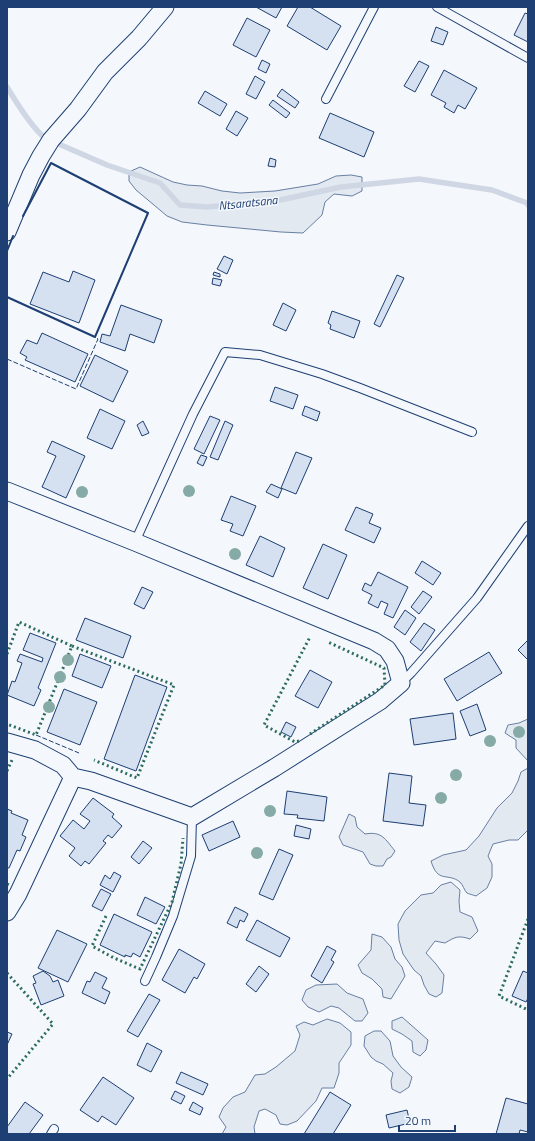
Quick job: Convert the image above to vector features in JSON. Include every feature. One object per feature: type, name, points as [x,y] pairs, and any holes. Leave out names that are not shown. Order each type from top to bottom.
[{"type":"street","points":[[7,232],[31,175],[51,140],[78,109],[105,72],[139,38],[165,7]]},
{"type":"street","points":[[7,491],[135,542],[374,641],[387,650],[395,661],[401,683],[380,701],[274,768],[192,817],[91,781],[73,777],[64,765],[35,750],[7,742]]},
{"type":"street","points":[[7,912],[18,894],[73,777]]},
{"type":"lane","points":[[326,99],[374,7]]},
{"type":"lane","points":[[438,7],[528,58]]},
{"type":"lane","points":[[135,542],[193,414],[224,352],[260,355],[322,374],[472,432]]},
{"type":"lane","points":[[401,683],[477,598],[528,526]]},
{"type":"lane","points":[[145,981],[173,916],[191,856],[192,817]]},
{"type":"shaded area","points":[[140,167],[173,182],[240,193],[275,191],[318,184],[336,176],[351,175],[362,177],[362,191],[352,196],[334,194],[325,202],[322,215],[303,233],[207,225],[182,222],[167,216],[136,190],[129,181],[129,172]]},
{"type":"shaded area","points":[[528,719],[528,761],[516,748],[516,740],[505,733],[508,725],[519,723]]},
{"type":"shaded area","points":[[528,768],[528,830],[518,840],[509,840],[493,844],[488,856],[492,864],[492,877],[487,888],[476,896],[467,893],[460,882],[437,873],[431,861],[443,855],[466,850],[479,836],[497,808],[512,793],[521,772]]},
{"type":"shaded area","points":[[349,814],[355,817],[357,827],[365,834],[371,833],[383,837],[395,851],[391,857],[387,859],[383,866],[370,864],[363,852],[343,845],[339,837]]},
{"type":"shaded area","points":[[451,882],[460,890],[460,912],[472,917],[478,931],[470,939],[459,937],[445,943],[435,941],[426,953],[444,975],[442,993],[436,997],[429,994],[421,976],[414,970],[403,954],[399,940],[398,924],[405,911],[421,895],[433,893],[441,885]]},
{"type":"shaded area","points":[[372,934],[382,937],[391,947],[395,959],[402,967],[405,976],[391,999],[383,997],[382,989],[372,979],[362,973],[358,965],[371,950]]},
{"type":"shaded area","points":[[337,984],[347,993],[363,999],[368,1013],[362,1021],[355,1021],[339,1008],[331,1006],[319,1012],[308,1007],[302,1000],[306,990],[316,985]]},
{"type":"shaded area","points":[[402,1017],[428,1040],[426,1050],[420,1056],[413,1052],[412,1041],[392,1029],[392,1021]]},
{"type":"shaded area","points":[[327,1019],[340,1023],[351,1032],[351,1045],[339,1063],[339,1073],[334,1088],[322,1088],[316,1101],[297,1121],[287,1125],[280,1124],[276,1115],[265,1109],[259,1111],[254,1127],[255,1134],[222,1134],[226,1127],[219,1117],[223,1108],[233,1097],[245,1092],[255,1075],[265,1074],[295,1051],[300,1035],[296,1026],[304,1022],[313,1025]]},
{"type":"shaded area","points":[[374,1031],[381,1031],[390,1041],[393,1056],[401,1067],[412,1077],[409,1087],[400,1093],[392,1089],[391,1081],[393,1073],[383,1064],[371,1057],[364,1046],[365,1036]]},
{"type":"building","points":[[256,7],[282,7],[276,18]]},
{"type":"building","points":[[298,7],[310,7],[341,26],[327,50],[287,26]]},
{"type":"building","points":[[525,13],[528,14],[528,42],[514,35]]},
{"type":"building","points":[[247,18],[270,30],[256,57],[233,45]]},
{"type":"building","points":[[436,27],[448,32],[443,45],[431,41]]},
{"type":"building","points":[[262,60],[270,64],[266,73],[258,69]]},
{"type":"building","points":[[419,61],[429,66],[415,92],[404,86]]},
{"type":"building","points":[[444,70],[477,88],[465,109],[458,105],[454,113],[444,107],[446,103],[431,95]]},
{"type":"building","points":[[255,76],[265,82],[256,99],[246,94]]},
{"type":"building","points":[[282,89],[299,102],[295,108],[277,96]]},
{"type":"building","points":[[205,91],[227,104],[220,116],[198,103]]},
{"type":"building","points":[[273,100],[290,113],[286,118],[269,105]]},
{"type":"building","points":[[236,111],[248,118],[237,136],[226,129]]},
{"type":"building","points":[[330,113],[374,132],[364,157],[319,138]]},
{"type":"building","points":[[270,158],[276,160],[275,167],[268,166]]},
{"type":"building","points":[[224,256],[233,260],[227,274],[217,269]]},
{"type":"building","points":[[73,271],[95,280],[79,323],[30,304],[43,272],[69,282]]},
{"type":"building","points":[[214,272],[220,274],[220,277],[213,275]]},
{"type":"building","points":[[397,275],[404,278],[380,327],[374,324]]},
{"type":"building","points":[[213,278],[222,280],[220,286],[212,284]]},
{"type":"building","points":[[283,303],[296,310],[286,331],[273,325]]},
{"type":"building","points":[[121,305],[162,320],[154,343],[130,334],[125,351],[100,342],[102,334],[110,336]]},
{"type":"building","points":[[332,311],[360,321],[354,338],[330,329],[331,325],[328,323]]},
{"type":"building","points":[[42,333],[88,354],[75,382],[25,360],[27,357],[20,353],[27,340],[37,344]]},
{"type":"building","points":[[95,355],[128,371],[113,402],[80,386]]},
{"type":"building","points":[[275,387],[298,395],[293,409],[270,401]]},
{"type":"building","points":[[305,406],[320,412],[317,421],[302,415]]},
{"type":"building","points":[[100,409],[125,421],[112,449],[87,438]]},
{"type":"building","points":[[210,416],[220,420],[204,454],[194,449]]},
{"type":"building","points":[[143,421],[149,433],[142,436],[137,425]]},
{"type":"building","points":[[225,421],[233,425],[218,460],[210,457]]},
{"type":"building","points":[[52,441],[85,456],[66,498],[42,487],[56,456],[47,452]]},
{"type":"building","points":[[296,452],[312,458],[296,494],[281,488]]},
{"type":"building","points":[[201,455],[207,457],[203,466],[197,463]]},
{"type":"building","points":[[271,484],[282,489],[278,498],[266,492]]},
{"type":"building","points":[[231,496],[256,506],[243,536],[230,531],[233,524],[221,520]]},
{"type":"building","points":[[356,507],[373,514],[369,523],[381,528],[374,543],[345,530]]},
{"type":"building","points":[[260,536],[285,548],[273,577],[246,565]]},
{"type":"building","points":[[323,544],[347,555],[328,599],[303,588]]},
{"type":"building","points":[[422,561],[441,573],[433,585],[415,573]]},
{"type":"building","points":[[378,572],[408,587],[393,618],[384,614],[388,604],[381,601],[378,608],[368,603],[372,595],[362,590],[365,583],[371,586]]},
{"type":"building","points":[[142,587],[153,592],[144,609],[134,604]]},
{"type":"building","points":[[423,591],[432,597],[419,614],[411,607]]},
{"type":"building","points":[[405,610],[416,618],[405,635],[394,627]]},
{"type":"building","points":[[85,618],[131,636],[123,658],[76,640]]},
{"type":"building","points":[[424,623],[435,630],[421,651],[410,642]]},
{"type":"building","points":[[30,633],[56,643],[38,688],[41,690],[34,706],[7,695],[12,681],[15,682],[22,663],[17,661],[20,654],[42,662],[43,658],[23,650]]},
{"type":"building","points":[[528,640],[528,660],[518,650]]},
{"type":"building","points":[[489,652],[502,673],[457,701],[444,679]]},
{"type":"building","points":[[80,654],[111,666],[102,688],[72,676]]},
{"type":"building","points":[[310,670],[332,682],[318,708],[295,696]]},
{"type":"building","points":[[135,675],[167,687],[136,771],[104,759]]},
{"type":"building","points":[[64,689],[97,702],[80,745],[47,732]]},
{"type":"building","points":[[477,704],[486,730],[470,736],[460,711]]},
{"type":"building","points":[[453,713],[456,739],[414,745],[410,719]]},
{"type":"building","points":[[286,722],[296,727],[291,737],[281,732]]},
{"type":"building","points":[[389,773],[412,776],[409,803],[426,805],[423,826],[383,821]]},
{"type":"building","points":[[287,791],[327,797],[324,821],[297,818],[298,815],[284,814]]},
{"type":"building","points":[[93,798],[114,814],[112,817],[122,826],[112,838],[108,835],[103,841],[106,843],[89,864],[85,861],[81,866],[69,856],[75,848],[60,836],[73,820],[84,829],[90,821],[80,814]]},
{"type":"building","points":[[7,809],[12,811],[11,813],[28,820],[22,835],[26,837],[20,851],[17,850],[9,868],[7,868]]},
{"type":"building","points":[[233,821],[240,837],[209,851],[202,835]]},
{"type":"building","points":[[296,825],[311,829],[309,839],[294,836]]},
{"type":"building","points":[[143,841],[152,848],[139,864],[131,857]]},
{"type":"building","points":[[279,849],[293,855],[273,900],[259,894]]},
{"type":"building","points":[[114,872],[121,876],[113,892],[100,885],[105,875],[110,879]]},
{"type":"building","points":[[101,889],[111,894],[102,911],[92,906]]},
{"type":"building","points":[[145,897],[165,907],[156,924],[137,915]]},
{"type":"building","points":[[235,907],[248,914],[244,922],[240,920],[237,928],[227,923]]},
{"type":"building","points":[[114,914],[152,932],[140,957],[133,953],[131,957],[125,955],[125,957],[100,945]]},
{"type":"building","points":[[257,920],[290,938],[280,957],[246,940]]},
{"type":"building","points":[[57,930],[87,944],[68,982],[38,968]]},
{"type":"building","points":[[327,946],[336,951],[331,960],[334,962],[322,983],[311,976]]},
{"type":"building","points":[[179,949],[205,964],[197,979],[194,977],[185,993],[162,980]]},
{"type":"building","points":[[259,966],[269,974],[256,992],[246,984]]},
{"type":"building","points":[[43,971],[50,976],[53,982],[58,980],[64,996],[41,1005],[33,984],[36,983],[33,976]]},
{"type":"building","points":[[523,971],[528,973],[528,998],[526,1002],[512,996]]},
{"type":"building","points":[[95,972],[107,978],[102,988],[110,992],[105,1004],[82,993],[87,981],[90,982]]},
{"type":"building","points":[[149,994],[160,1000],[138,1037],[127,1031]]},
{"type":"building","points":[[7,1032],[12,1034],[7,1045]]},
{"type":"building","points":[[147,1043],[162,1051],[151,1072],[137,1065]]},
{"type":"building","points":[[181,1072],[208,1084],[203,1095],[176,1083]]},
{"type":"building","points":[[103,1077],[134,1098],[116,1125],[102,1116],[98,1122],[80,1110]]},
{"type":"building","points":[[175,1091],[185,1096],[181,1104],[171,1099]]},
{"type":"building","points":[[330,1092],[351,1105],[333,1134],[304,1134]]},
{"type":"building","points":[[506,1098],[528,1104],[528,1132],[520,1130],[519,1134],[496,1134]]},
{"type":"building","points":[[25,1102],[43,1115],[29,1134],[9,1134],[7,1132],[7,1127]]},
{"type":"building","points":[[193,1102],[203,1108],[200,1115],[189,1110]]},
{"type":"building","points":[[407,1110],[410,1123],[389,1128],[386,1115]]},
{"type":"waterway","name":"Ntsaratsana","points":[[7,87],[29,121],[45,138],[107,165],[160,183],[180,205],[208,207],[280,200],[341,187],[419,179],[492,190],[527,203],[528,205]]},
{"type":"hedge","points":[[7,654],[19,622],[72,646],[36,735],[7,724]]},
{"type":"hedge","points":[[299,741],[295,742],[264,725],[310,637]]},
{"type":"hedge","points":[[310,734],[385,685],[384,668],[328,642]]},
{"type":"hedge","points":[[72,646],[174,685],[137,778],[94,760]]},
{"type":"hedge","points":[[7,771],[12,760]]},
{"type":"hedge","points":[[106,916],[92,946],[114,958],[140,969],[172,902],[181,864],[183,838]]},
{"type":"hedge","points":[[7,884],[9,885],[7,887]]},
{"type":"hedge","points":[[528,919],[499,996],[528,1010]]},
{"type":"hedge","points":[[7,973],[53,1024],[7,1079]]},
{"type":"fence","points":[[7,359],[76,389],[98,339],[95,337]]},
{"type":"fence","points":[[36,735],[79,753]]},
{"type":"wall","points":[[7,297],[95,337],[148,213],[51,163],[23,216]]},
{"type":"wall","points":[[7,251],[13,236]]}]
